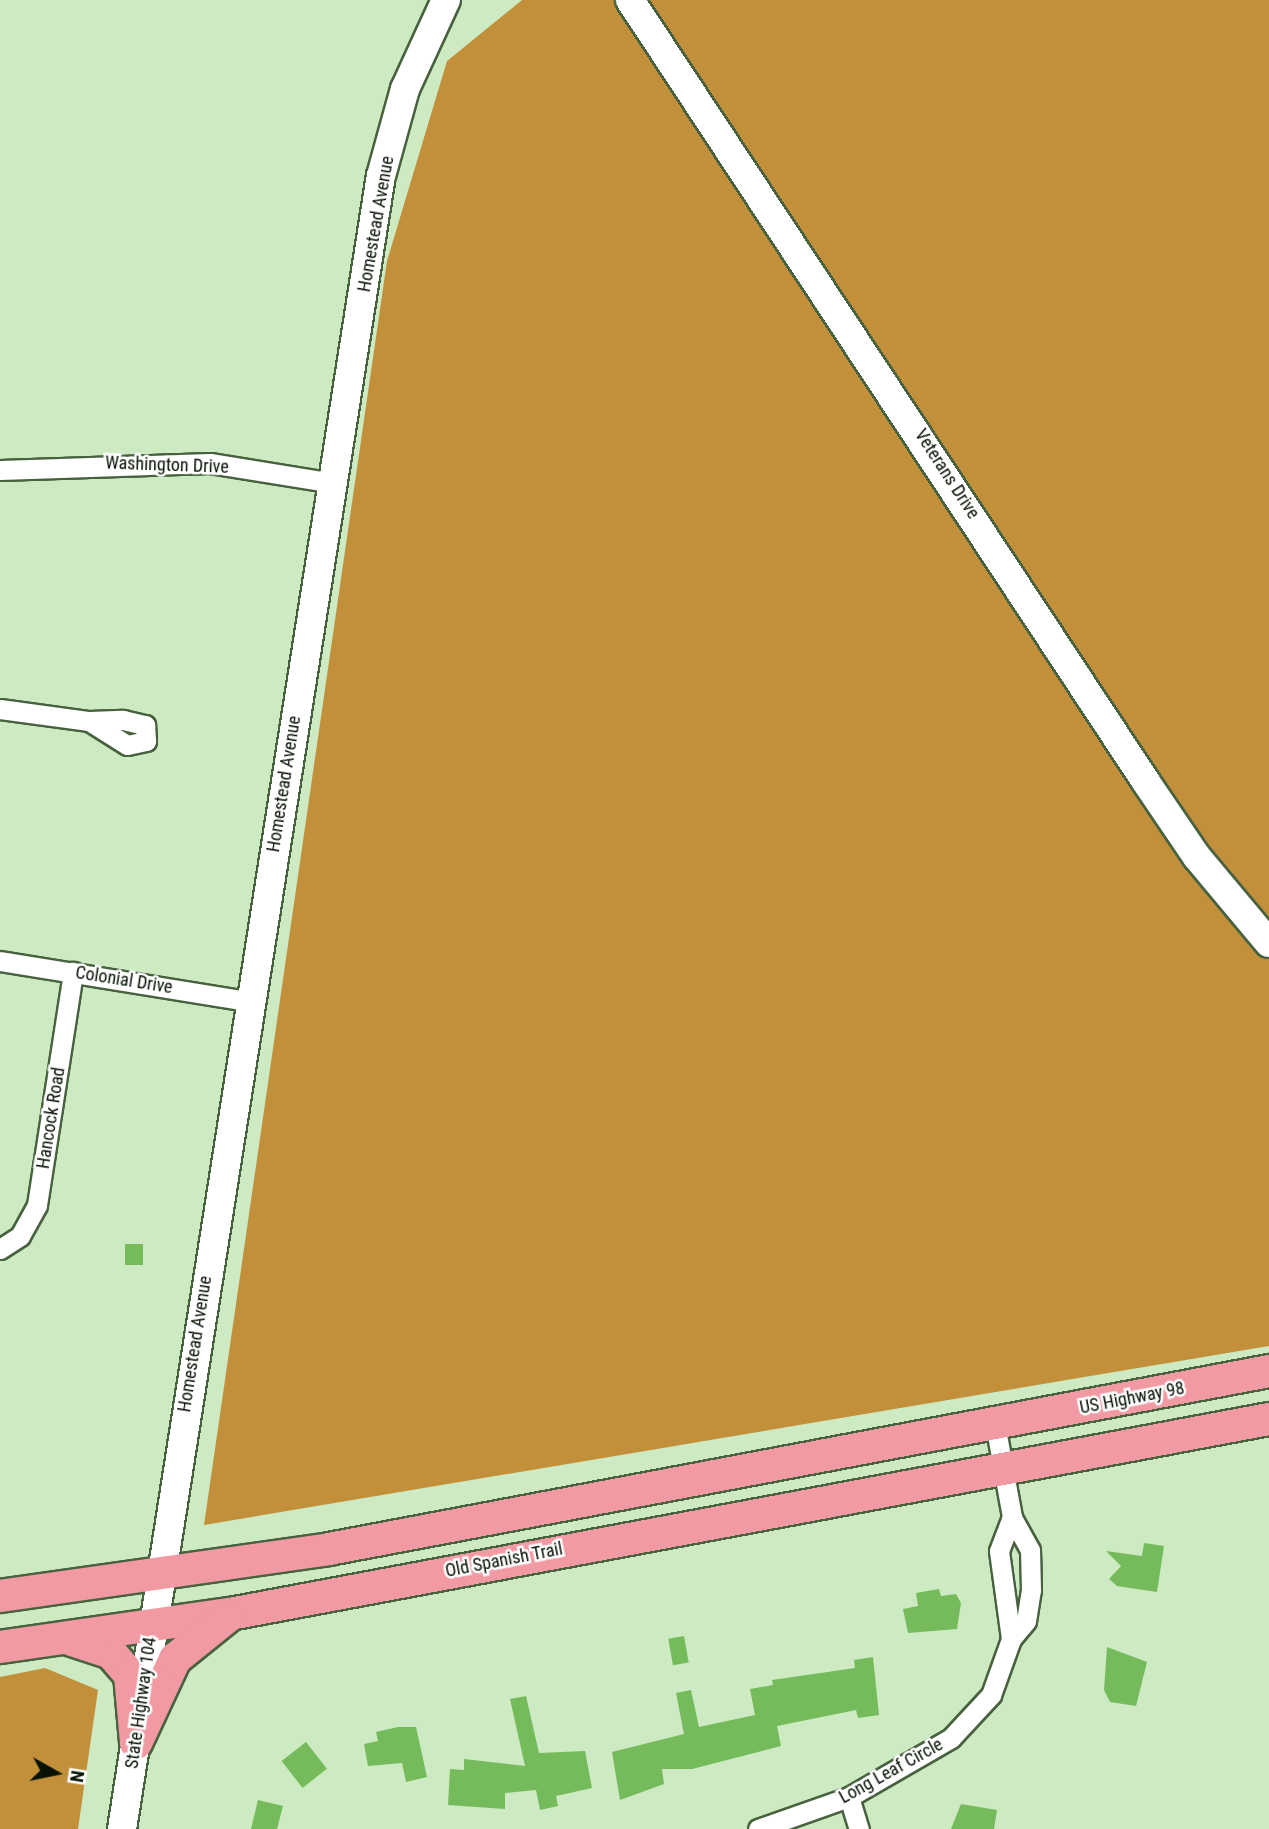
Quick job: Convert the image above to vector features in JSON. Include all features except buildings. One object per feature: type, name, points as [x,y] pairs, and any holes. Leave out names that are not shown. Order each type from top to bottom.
[{"type":"main road","name":"US Highway 98","points":[[995,1424],[1269,1371]]},
{"type":"main road","points":[[1007,1469],[1269,1419]]},
{"type":"main road","points":[[0,1596],[159,1577],[995,1424]]},
{"type":"main road","name":"Old Spanish Trail","points":[[0,1647],[153,1628],[1007,1469]]},
{"type":"main road","points":[[136,1743],[175,1659],[230,1614]]},
{"type":"main road","points":[[66,1638],[111,1653],[130,1675],[136,1743]]},
{"type":"street","name":"Homestead Avenue","points":[[159,1577],[248,1001],[334,482],[381,176],[405,89],[446,0]]},
{"type":"street","name":"Veterans Drive","points":[[630,0],[1175,825],[1269,943]]},
{"type":"street","name":"Washington Drive","points":[[0,470],[210,463],[334,482]]},
{"type":"street","points":[[0,709],[89,721]]},
{"type":"street","name":"Colonial Drive","points":[[0,961],[248,1001]]},
{"type":"street","name":"Hancock Road","points":[[0,1249],[20,1236],[37,1205],[73,972]]},
{"type":"street","name":"Long Leaf Circle","points":[[995,1424],[1007,1469],[1012,1517],[999,1550],[1011,1639]]},
{"type":"street","name":"Long Leaf Circle","points":[[758,1829],[849,1797],[951,1738],[990,1695],[1011,1639],[1026,1621],[1032,1572],[1028,1541],[1012,1517]]},
{"type":"street","name":"State Highway 104","points":[[122,1829],[159,1577]]},
{"type":"street","points":[[849,1797],[859,1829]]},
{"type":"shaded area","points":[[522,0],[1269,0],[1269,1346],[204,1525],[387,261],[447,61]]},
{"type":"shaded area","points":[[45,1668],[98,1690],[78,1829],[0,1829],[0,1677]]}]
